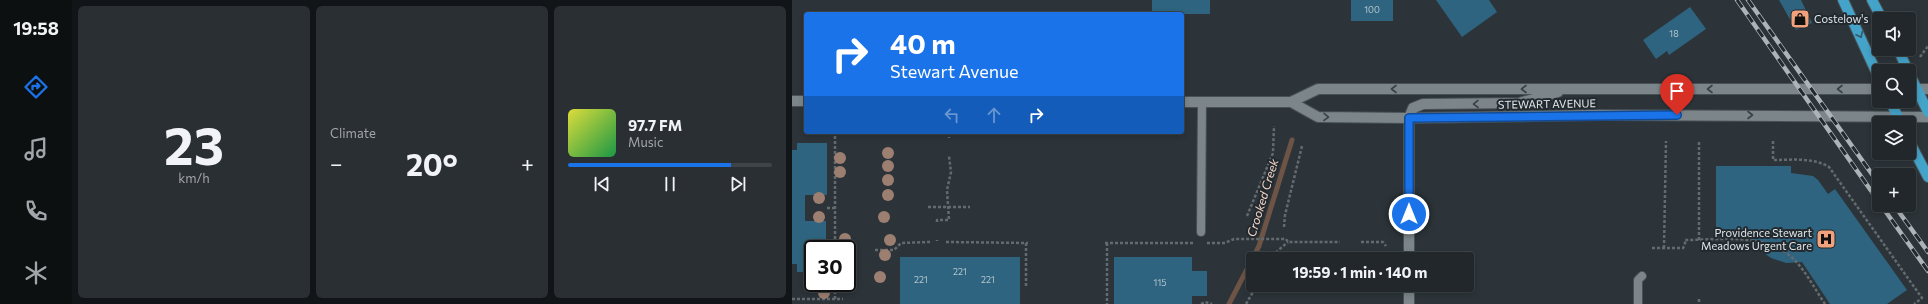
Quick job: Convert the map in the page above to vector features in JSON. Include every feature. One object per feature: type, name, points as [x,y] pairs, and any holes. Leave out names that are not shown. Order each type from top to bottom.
[{"type":"main road","points":[[1843,0],[1873,64]]},
{"type":"main road","points":[[1872,0],[1878,12]]},
{"type":"main road","name":"STEWART AVENUE","points":[[1184,102],[1291,102],[1318,89],[1872,89]]},
{"type":"main road","points":[[1409,252],[1409,118],[1413,108],[1423,104],[1519,104],[1569,89]]},
{"type":"main road","points":[[1916,89],[1928,89]]},
{"type":"main road","points":[[1916,94],[1928,112]]},
{"type":"main road","points":[[792,101],[804,101]]},
{"type":"main road","name":"STEWART AVENUE","points":[[1291,102],[1318,117],[1409,118],[1599,115],[1872,120]]},
{"type":"main road","name":"STEWART AVENUE","points":[[1916,118],[1928,117]]},
{"type":"main road","points":[[1916,154],[1928,177]]},
{"type":"main road","points":[[1409,292],[1409,304]]},
{"type":"lane","points":[[1201,232],[1202,102]]},
{"type":"lane","points":[[1638,304],[1638,280],[1642,276]]},
{"type":"path","points":[[1920,57],[1928,46]]},
{"type":"path","points":[[1247,216],[1274,153],[1274,126]]},
{"type":"path","points":[[835,134],[835,240]]},
{"type":"path","points":[[1773,141],[1773,160],[1807,160],[1820,162],[1829,167],[1922,298],[1914,304]]},
{"type":"path","points":[[1664,248],[1666,142]]},
{"type":"path","points":[[1699,240],[1700,142]]},
{"type":"path","points":[[1284,227],[1302,146]]},
{"type":"path","points":[[937,222],[937,220],[949,220],[947,190],[951,172],[949,156]]},
{"type":"path","points":[[928,207],[970,207]]},
{"type":"path","points":[[827,208],[835,208]]},
{"type":"path","points":[[1107,304],[1106,243],[1225,243],[1234,239],[1286,239],[1288,242],[1340,242]]},
{"type":"path","points":[[1652,248],[1682,248],[1686,245],[1686,240],[1764,241],[1788,254],[1796,262],[1825,304]]},
{"type":"path","points":[[875,250],[894,250],[901,243],[930,242]]},
{"type":"path","points":[[946,242],[1027,243],[1026,288]]},
{"type":"path","points":[[1276,252],[1288,242]]},
{"type":"path","points":[[1361,242],[1383,242],[1386,246]]},
{"type":"path","points":[[835,292],[835,299]]},
{"type":"path","points":[[1246,304],[1253,292]]},
{"type":"path","points":[[792,299],[844,299]]},
{"type":"path","points":[[1699,299],[1699,304]]},
{"type":"path","points":[[1201,304],[1205,302],[1212,304]]},
{"type":"building","points":[[1152,0],[1210,0],[1210,14],[1152,12]]},
{"type":"building","points":[[1351,0],[1393,0],[1393,21],[1351,21]]},
{"type":"building","points":[[1436,0],[1489,0],[1497,12],[1462,37]]},
{"type":"building","name":"Costelow's","points":[[1779,0],[1801,0],[1812,23],[1796,30]]},
{"type":"building","points":[[1690,7],[1706,29],[1669,55],[1667,51],[1656,59],[1643,40]]},
{"type":"building","points":[[797,143],[827,143],[827,195],[805,195],[805,221],[826,221],[826,240],[804,240],[804,272],[797,272],[797,264],[792,264],[792,150],[797,150]]},
{"type":"building","name":"Providence Stewart Meadows Urgent Care","points":[[1716,166],[1791,166],[1791,173],[1813,176],[1818,180],[1828,194],[1835,189],[1907,290],[1887,304],[1830,304],[1802,262],[1786,263],[1771,258],[1757,248],[1750,235],[1716,235]]},
{"type":"building","points":[[900,257],[1020,257],[1020,304],[900,304]]},
{"type":"building","points":[[1114,257],[1192,257],[1192,271],[1207,271],[1207,296],[1192,296],[1192,304],[1114,304]]},
{"type":"waterway","name":"Crooked Creek","points":[[1229,304],[1259,246],[1292,140]]},
{"type":"railway","points":[[1737,0],[1872,192]]},
{"type":"railway","points":[[1748,0],[1872,174]]},
{"type":"railway","points":[[1886,212],[1928,271]]},
{"type":"railway","points":[[1899,212],[1928,252]]},
{"type":"place","name":"Costelow's","points":[[1800,19]]},
{"type":"place","name":"Providence Stewart Meadows Urgent Care","points":[[1826,239]]},
{"type":"route","points":[[1409,214],[1409,118],[1677,115]]}]
